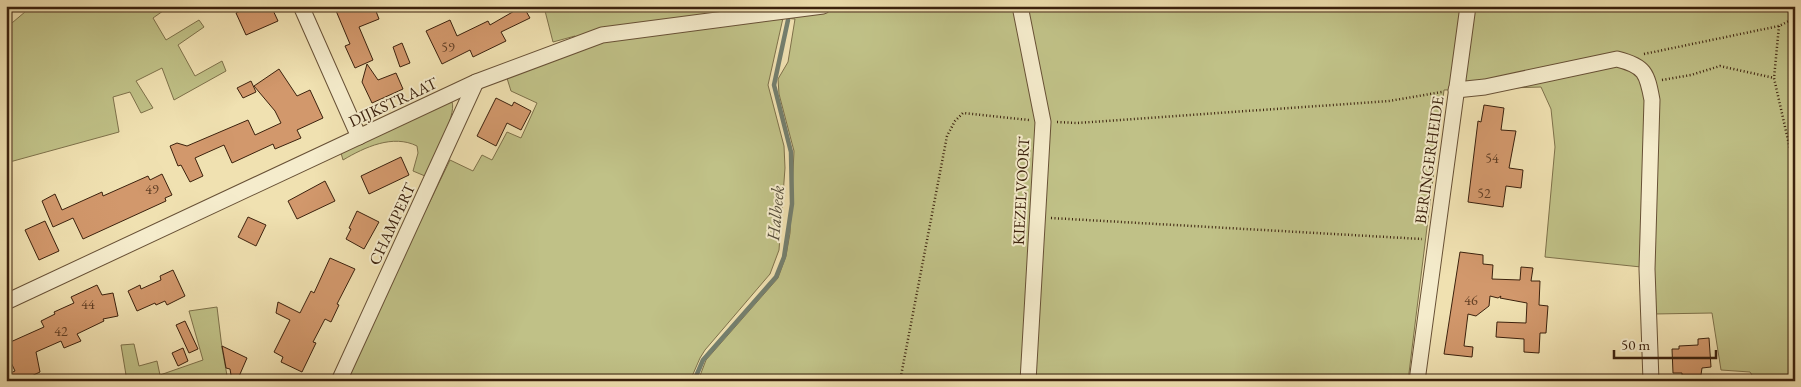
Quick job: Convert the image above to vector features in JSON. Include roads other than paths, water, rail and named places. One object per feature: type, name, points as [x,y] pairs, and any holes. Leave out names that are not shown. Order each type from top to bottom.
[{"type":"street","points":[[301,6],[359,137]]},
{"type":"street","name":"KIEZELVOORT","points":[[1020,6],[1043,122],[1028,381]]},
{"type":"street","points":[[1456,90],[1468,6]]},
{"type":"street","name":"DIJKSTRAAT","points":[[6,302],[476,82],[602,35],[820,7]]},
{"type":"street","name":"BERINGERHEIDE","points":[[1417,381],[1456,90],[1617,60],[1630,62],[1643,71],[1648,78],[1652,100],[1647,269],[1651,381]]},
{"type":"street","name":"CHAMPERT","points":[[339,381],[476,82]]},
{"type":"waterway","name":"Halbeek","points":[[694,381],[703,360],[776,277],[784,257],[792,204],[791,152],[774,85],[788,20]]}]
